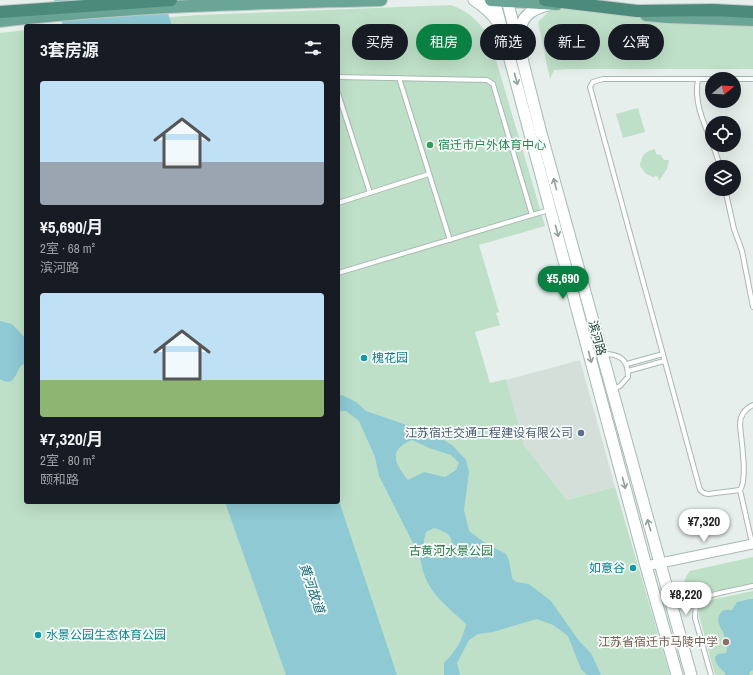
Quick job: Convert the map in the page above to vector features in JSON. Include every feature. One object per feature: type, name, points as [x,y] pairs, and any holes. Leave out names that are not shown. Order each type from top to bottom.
[{"type":"highway","points":[[0,15],[38,13],[171,0]]},
{"type":"highway","points":[[550,2],[637,11],[713,10],[753,12]]},
{"type":"highway","points":[[0,12],[38,13]]},
{"type":"main road","points":[[0,21],[38,13],[195,5],[381,0]]},
{"type":"main road","points":[[474,0],[492,14],[499,24]]},
{"type":"main road","points":[[493,0],[550,2],[668,17],[753,20]]},
{"type":"main road","name":"滨河路","points":[[493,0],[501,24]]},
{"type":"main road","name":"滨河路","points":[[507,0],[548,159],[690,675]]},
{"type":"main road","points":[[548,159],[530,78],[521,28],[523,21],[534,9],[550,2]]},
{"type":"main road","name":"滨河路","points":[[511,60],[646,566],[677,675]]},
{"type":"street","points":[[646,566],[753,544]]},
{"type":"lane","points":[[340,77],[487,80],[492,84],[532,215]]},
{"type":"lane","points":[[399,78],[450,240]]},
{"type":"lane","points":[[705,79],[602,79],[593,82],[590,87],[700,490],[708,494],[740,490]]},
{"type":"lane","points":[[698,79],[696,86],[699,108],[718,160]]},
{"type":"lane","points":[[741,79],[753,79]]},
{"type":"lane","points":[[340,99],[370,193]]},
{"type":"lane","points":[[340,202],[429,174]]},
{"type":"lane","points":[[727,196],[734,229],[742,251],[753,307]]},
{"type":"lane","points":[[340,272],[551,209]]},
{"type":"lane","points":[[602,354],[616,355],[627,364],[628,377],[625,382],[612,390]]},
{"type":"lane","points":[[627,364],[662,354]]},
{"type":"lane","points":[[628,371],[664,361]]},
{"type":"lane","points":[[753,405],[743,412],[740,419],[744,476],[743,486],[740,490],[753,544]]},
{"type":"lane","points":[[711,675],[695,618],[696,603],[708,596],[753,586]]},
{"type":"shaded area","points":[[580,360],[615,487],[567,500],[524,445],[506,380]]},
{"type":"green space","name":"古黄河水景公园","points":[[451,5],[464,11],[480,24],[480,60],[496,60],[545,226],[479,245],[499,312],[496,313],[500,325],[475,332],[490,383],[506,379],[524,445],[567,500],[615,487],[670,675],[0,675],[0,33],[24,30],[24,504],[340,504],[340,24],[83,24],[198,15]]},
{"type":"green space","points":[[556,9],[753,12],[753,69],[569,69],[554,70],[550,79],[546,60],[600,60],[600,24],[544,24],[544,50],[538,22],[548,12]]},
{"type":"green space","points":[[638,108],[645,132],[623,138],[616,114]]},
{"type":"green space","points":[[655,149],[656,154],[661,155],[664,160],[669,160],[667,169],[659,181],[658,177],[653,177],[646,174],[640,166],[641,159],[644,154]]},
{"type":"green space","points":[[753,557],[753,583],[697,596],[693,600],[690,609],[685,594],[684,585],[690,571]]},
{"type":"green space","points":[[753,591],[753,675],[715,675],[699,615],[699,607],[705,601]]},
{"type":"water","points":[[54,0],[164,0],[171,24],[62,24]]},
{"type":"water","points":[[0,321],[12,324],[24,337],[24,366],[23,364],[20,367],[14,378],[9,382],[0,379]]},
{"type":"water","points":[[342,395],[356,402],[366,411],[433,434],[452,445],[466,460],[469,472],[464,510],[469,531],[485,543],[506,554],[509,560],[512,578],[516,582],[529,584],[551,601],[579,641],[591,653],[601,675],[587,675],[581,669],[568,636],[553,625],[537,619],[493,632],[478,634],[469,640],[457,663],[460,675],[444,675],[444,663],[452,655],[458,645],[466,624],[436,595],[431,588],[422,569],[420,557],[379,476],[375,457],[359,421],[346,411],[340,411],[340,396]],"holes":[[[412,440],[429,448],[451,455],[459,463],[456,470],[445,477],[424,472],[408,480],[397,463],[396,453],[399,448]],[[434,528],[443,531],[451,538],[452,551],[443,558],[430,558],[424,552],[426,532]]]},
{"type":"water","name":"黄河故道","points":[[226,504],[340,504],[397,675],[286,675]]},
{"type":"water","points":[[753,599],[753,670],[749,675],[726,675],[717,665],[715,660],[715,657],[718,654],[726,653],[727,648],[724,633],[720,626],[718,617],[724,610],[732,610],[737,602]]},
{"type":"place","name":"宿迁市户外体育中心","points":[[430,145]]},
{"type":"place","name":"槐花园","points":[[364,358]]},
{"type":"place","name":"江苏宿迁交通工程建设有限公司","points":[[581,433]]},
{"type":"place","name":"如意谷","points":[[633,568]]},
{"type":"place","name":"水景公园生态体育公园","points":[[38,635]]},
{"type":"place","name":"江苏省宿迁市马陵中学","points":[[726,642]]}]
